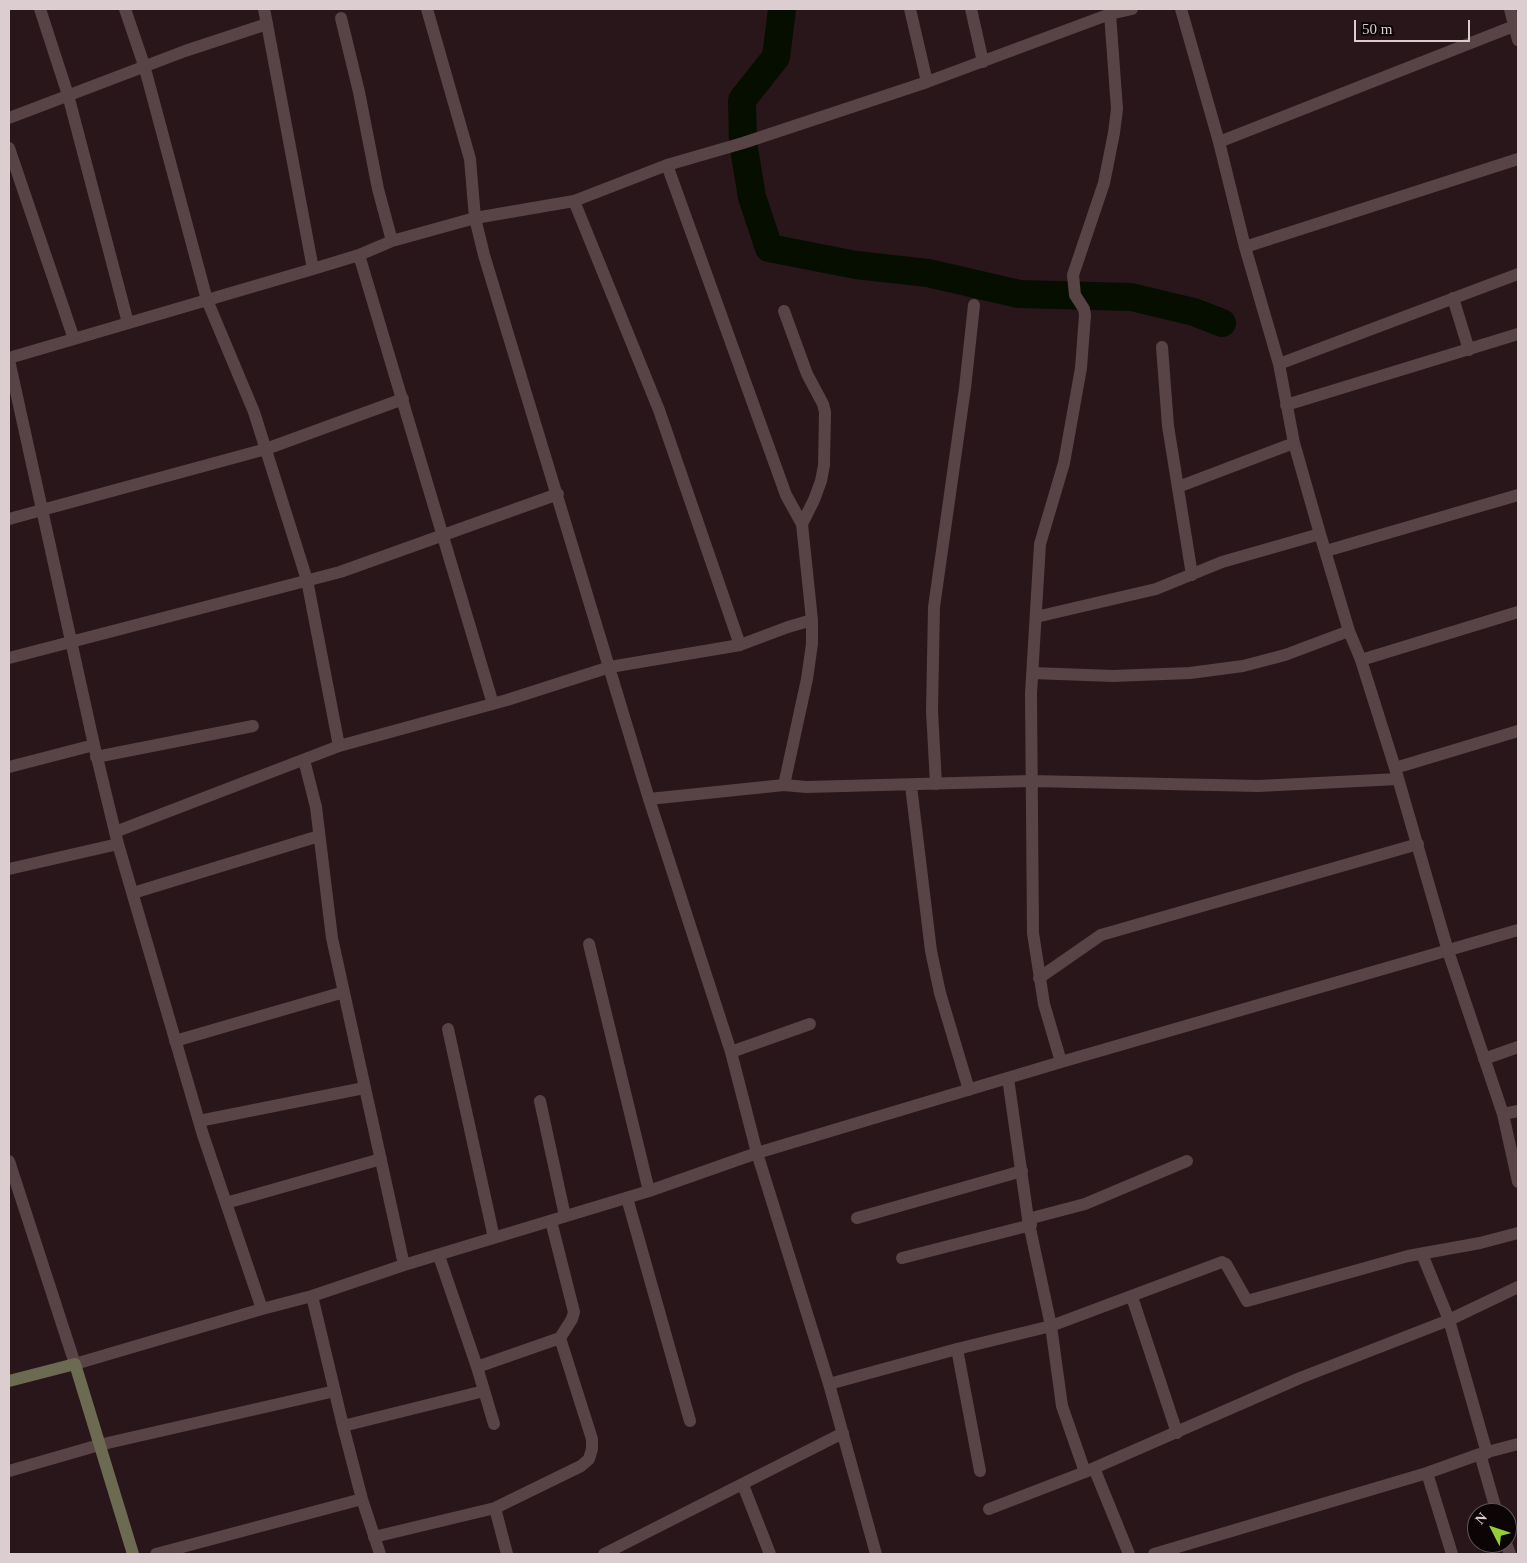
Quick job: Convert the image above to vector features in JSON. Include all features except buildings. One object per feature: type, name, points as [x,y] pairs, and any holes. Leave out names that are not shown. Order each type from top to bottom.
[{"type":"street","points":[[40,9],[68,96],[128,323]]},
{"type":"street","points":[[125,9],[144,66],[208,300],[254,412],[307,580],[339,746]]},
{"type":"street","points":[[264,9],[313,269]]},
{"type":"street","points":[[427,9],[470,159],[475,218],[484,255],[649,799],[730,1052],[757,1153],[829,1384],[876,1554]]},
{"type":"street","points":[[910,9],[928,82]]},
{"type":"street","points":[[971,9],[983,62]]},
{"type":"street","points":[[262,1309],[198,1121],[117,838],[95,751],[9,359],[359,255],[392,241],[475,218],[574,200],[667,165],[743,143],[928,82],[1110,14],[1132,9]]},
{"type":"street","points":[[1181,9],[1219,142],[1245,247],[1278,364],[1294,444],[1349,632],[1361,660],[1397,774],[1448,950],[1503,1114],[1518,1182]]},
{"type":"street","points":[[1510,9],[1518,40]]},
{"type":"street","points":[[1061,1062],[1044,1004],[1033,933],[1032,673],[1040,544],[1064,463],[1082,368],[1085,315],[1084,309],[1075,295],[1074,275],[1104,183],[1117,109],[1110,14]]},
{"type":"street","points":[[341,18],[378,189],[392,241]]},
{"type":"street","points":[[9,118],[144,66],[267,24]]},
{"type":"street","points":[[1219,142],[1514,26]]},
{"type":"street","points":[[9,148],[74,339]]},
{"type":"street","points":[[1245,247],[1518,159]]},
{"type":"street","points":[[667,165],[786,495],[802,524],[812,620],[812,644],[807,679],[784,785]]},
{"type":"street","points":[[574,200],[658,410],[740,645]]},
{"type":"street","points":[[359,255],[493,704]]},
{"type":"street","points":[[1278,364],[1518,274]]},
{"type":"street","points":[[1453,298],[1469,350]]},
{"type":"street","points":[[936,784],[932,711],[934,607],[965,388],[974,304]]},
{"type":"street","points":[[784,311],[807,374],[823,404],[825,412],[824,465],[821,481],[802,524]]},
{"type":"street","points":[[1286,405],[1518,334]]},
{"type":"street","points":[[1162,347],[1168,426],[1192,575]]},
{"type":"street","points":[[9,519],[266,449],[403,399]]},
{"type":"street","points":[[1178,487],[1294,444]]},
{"type":"street","points":[[9,658],[71,640],[340,572],[558,494]]},
{"type":"street","points":[[1326,551],[1518,495]]},
{"type":"street","points":[[1036,617],[1156,588],[1222,562],[1320,534]]},
{"type":"street","points":[[1361,660],[1518,612]]},
{"type":"street","points":[[9,869],[117,838],[339,746],[493,704],[610,668],[740,645],[812,620]]},
{"type":"street","points":[[1032,673],[1113,676],[1190,672],[1243,666],[1285,655],[1349,632]]},
{"type":"street","points":[[9,767],[95,751],[253,726]]},
{"type":"street","points":[[649,799],[784,785],[806,787],[911,786],[1031,782],[1259,786],[1397,774],[1518,731]]},
{"type":"street","points":[[304,760],[316,808],[332,938],[404,1265]]},
{"type":"street","points":[[911,786],[931,951],[940,993],[969,1090]]},
{"type":"street","points":[[133,893],[319,836]]},
{"type":"street","points":[[1039,978],[1101,935],[1418,844]]},
{"type":"street","points":[[9,1381],[312,1296],[404,1265],[439,1256],[649,1191],[757,1153],[1061,1062],[1518,930]]},
{"type":"street","points":[[589,944],[649,1191]]},
{"type":"street","points":[[175,1041],[344,992]]},
{"type":"street","points":[[730,1052],[810,1024]]},
{"type":"street","points":[[448,1029],[494,1238]]},
{"type":"street","points":[[1484,1059],[1518,1047]]},
{"type":"street","points":[[1008,1078],[1029,1222],[1051,1326],[1062,1406],[1089,1470],[1129,1554]]},
{"type":"street","points":[[198,1121],[364,1088]]},
{"type":"street","points":[[540,1101],[565,1216]]},
{"type":"street","points":[[1503,1114],[1518,1111]]},
{"type":"street","points":[[226,1203],[380,1158]]},
{"type":"street","points":[[9,1160],[133,1554]]},
{"type":"street","points":[[902,1258],[1029,1222],[1090,1202],[1187,1161]]},
{"type":"street","points":[[857,1218],[1022,1171]]},
{"type":"street","points":[[627,1198],[690,1421]]},
{"type":"street","points":[[477,1367],[560,1338],[572,1319],[574,1312],[550,1221]]},
{"type":"street","points":[[829,1384],[1051,1326],[1222,1262],[1226,1264],[1247,1301],[1422,1254],[1480,1243],[1518,1233]]},
{"type":"street","points":[[1422,1254],[1448,1320],[1495,1503]]},
{"type":"street","points":[[439,1256],[477,1367],[494,1424]]},
{"type":"street","points":[[990,1509],[1089,1470],[1300,1378],[1448,1320],[1518,1287]]},
{"type":"street","points":[[312,1296],[362,1499],[380,1554]]},
{"type":"street","points":[[1132,1297],[1176,1433]]},
{"type":"street","points":[[374,1537],[495,1508],[581,1466],[589,1459],[592,1439],[560,1338]]},
{"type":"street","points":[[958,1349],[980,1471]]},
{"type":"street","points":[[343,1426],[484,1390]]},
{"type":"street","points":[[9,1470],[99,1445],[335,1391]]},
{"type":"street","points":[[604,1554],[843,1433]]},
{"type":"street","points":[[1154,1554],[1427,1473],[1483,1453],[1518,1444]]},
{"type":"street","points":[[1427,1473],[1452,1554]]},
{"type":"street","points":[[742,1485],[770,1554]]},
{"type":"street","points":[[156,1554],[362,1499]]},
{"type":"street","points":[[495,1508],[507,1554]]},
{"type":"waterway","points":[[782,9],[776,57],[742,100],[743,143],[752,197],[769,248],[856,265],[928,273],[1019,294],[1131,297],[1194,312],[1222,323]]}]
